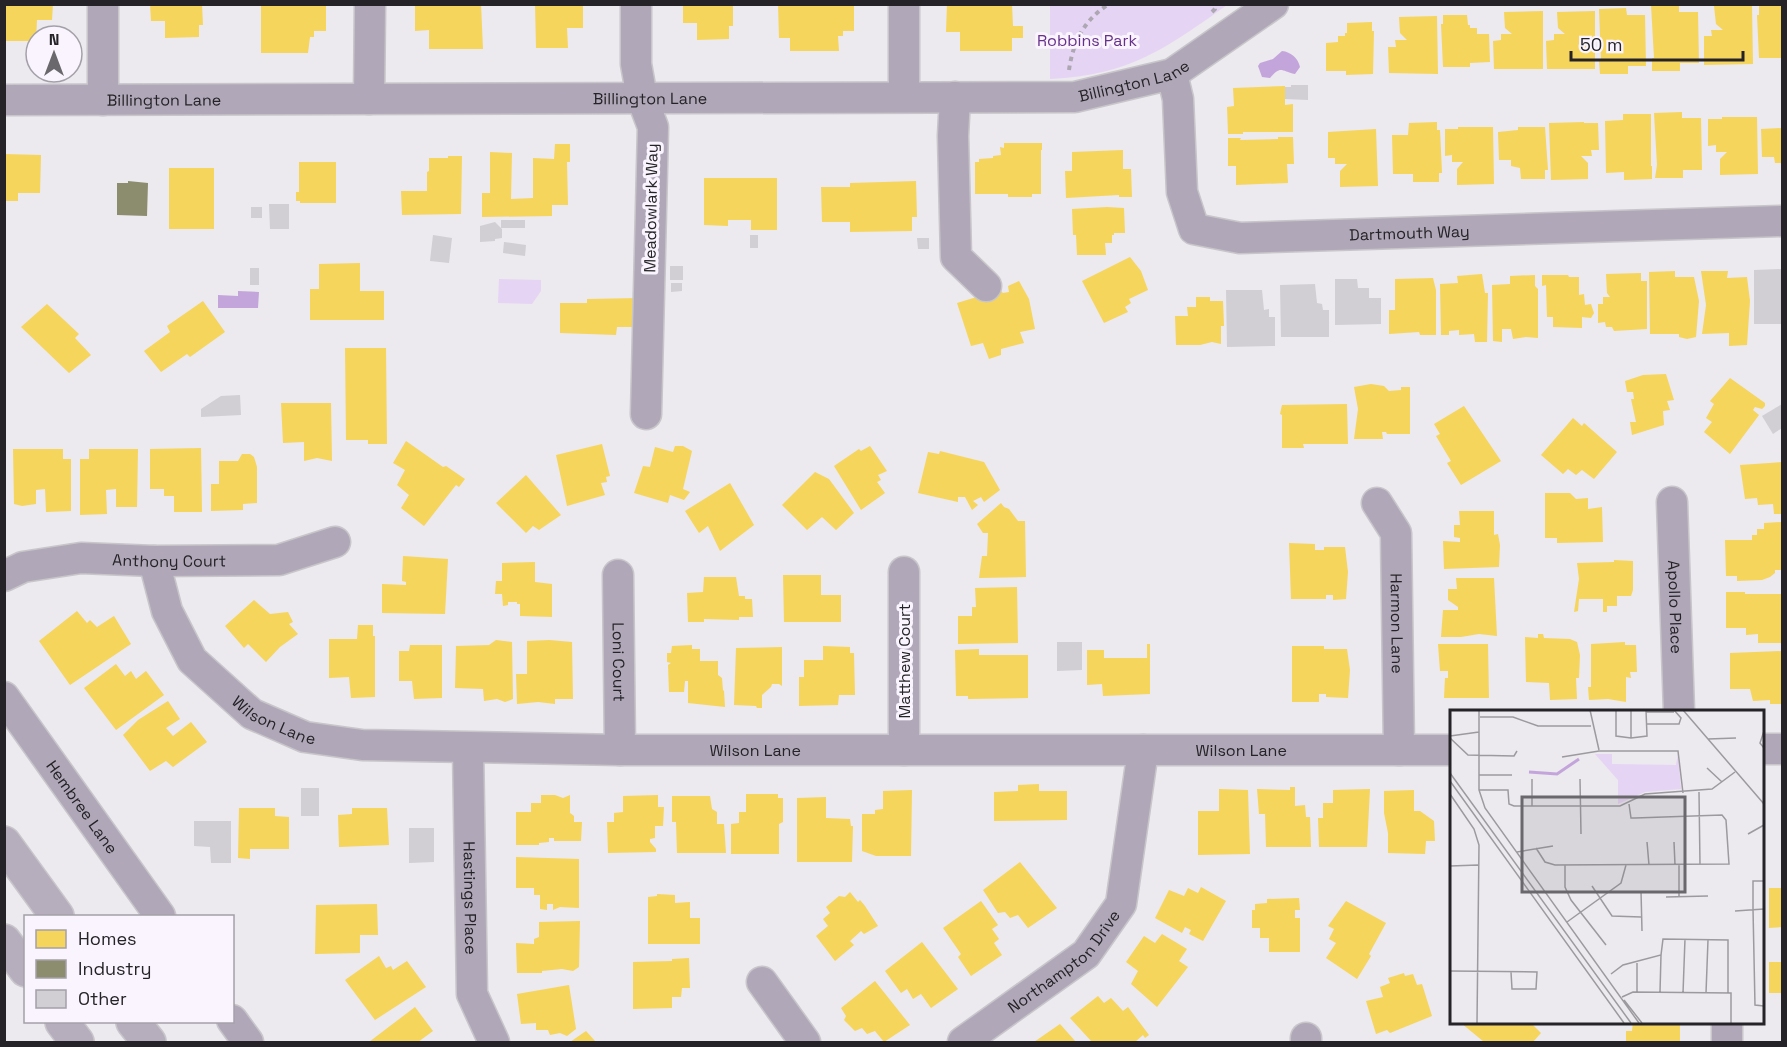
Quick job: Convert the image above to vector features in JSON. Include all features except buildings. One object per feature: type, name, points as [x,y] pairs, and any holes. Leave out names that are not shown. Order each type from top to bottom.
[{"type":"highway","points":[[4,843],[56,915]]},
{"type":"highway","points":[[4,941],[24,967]]},
{"type":"highway","points":[[63,1023],[77,1042]]},
{"type":"highway","points":[[134,1023],[148,1042]]},
{"type":"street","points":[[103,4],[103,100]]},
{"type":"street","points":[[369,99],[370,4]]},
{"type":"street","name":"Meadowlark Way","points":[[636,4],[636,64],[642,98],[653,127],[646,414]]},
{"type":"street","points":[[904,4],[904,97]]},
{"type":"street","name":"Billington Lane","points":[[4,99],[1075,97],[1172,74],[1273,4]]},
{"type":"street","name":"Dartmouth Way","points":[[1172,74],[1178,99],[1182,192],[1194,229],[1240,238],[1782,221]]},
{"type":"street","points":[[955,97],[953,136],[956,256],[986,286]]},
{"type":"street","name":"Apollo Place","points":[[1672,502],[1679,710]]},
{"type":"street","name":"Harmon Lane","points":[[1377,503],[1396,533],[1399,750]]},
{"type":"street","name":"Anthony Court","points":[[4,576],[23,567],[81,558],[154,561],[279,560],[335,542]]},
{"type":"street","name":"Wilson Lane","points":[[154,561],[168,611],[192,660],[252,714],[305,737],[362,745],[620,750],[1450,750]]},
{"type":"street","name":"Matthew Court","points":[[904,572],[904,750]]},
{"type":"street","name":"Loni Court","points":[[618,575],[620,750]]},
{"type":"street","name":"Hembree Lane","points":[[4,697],[159,915]]},
{"type":"street","name":"Hastings Place","points":[[468,748],[472,994],[494,1042]]},
{"type":"street","points":[[1763,749],[1782,749]]},
{"type":"street","name":"Northampton Drive","points":[[963,1042],[1086,954],[1121,904],[1143,750]]},
{"type":"street","points":[[762,982],[805,1042]]},
{"type":"street","points":[[234,1023],[248,1042]]},
{"type":"street","points":[[1727,1023],[1727,1042]]},
{"type":"path","points":[[1068,76],[1080,32],[1094,15],[1108,4]]},
{"type":"path","points":[[1208,15],[1221,4]]},
{"type":"green space","name":"Robbins Park","points":[[1050,4],[1227,5],[1184,35],[1145,57],[1103,72],[1050,79]]},
{"type":"green space","points":[[499,279],[541,280],[541,291],[532,304],[498,303]]},
{"type":"shaded area","points":[[1282,51],[1291,54],[1298,61],[1300,67],[1295,74],[1279,70],[1270,78],[1262,77],[1258,66],[1260,63],[1273,59]]},
{"type":"shaded area","points":[[238,291],[259,292],[258,308],[218,308],[218,295],[238,296]]}]
